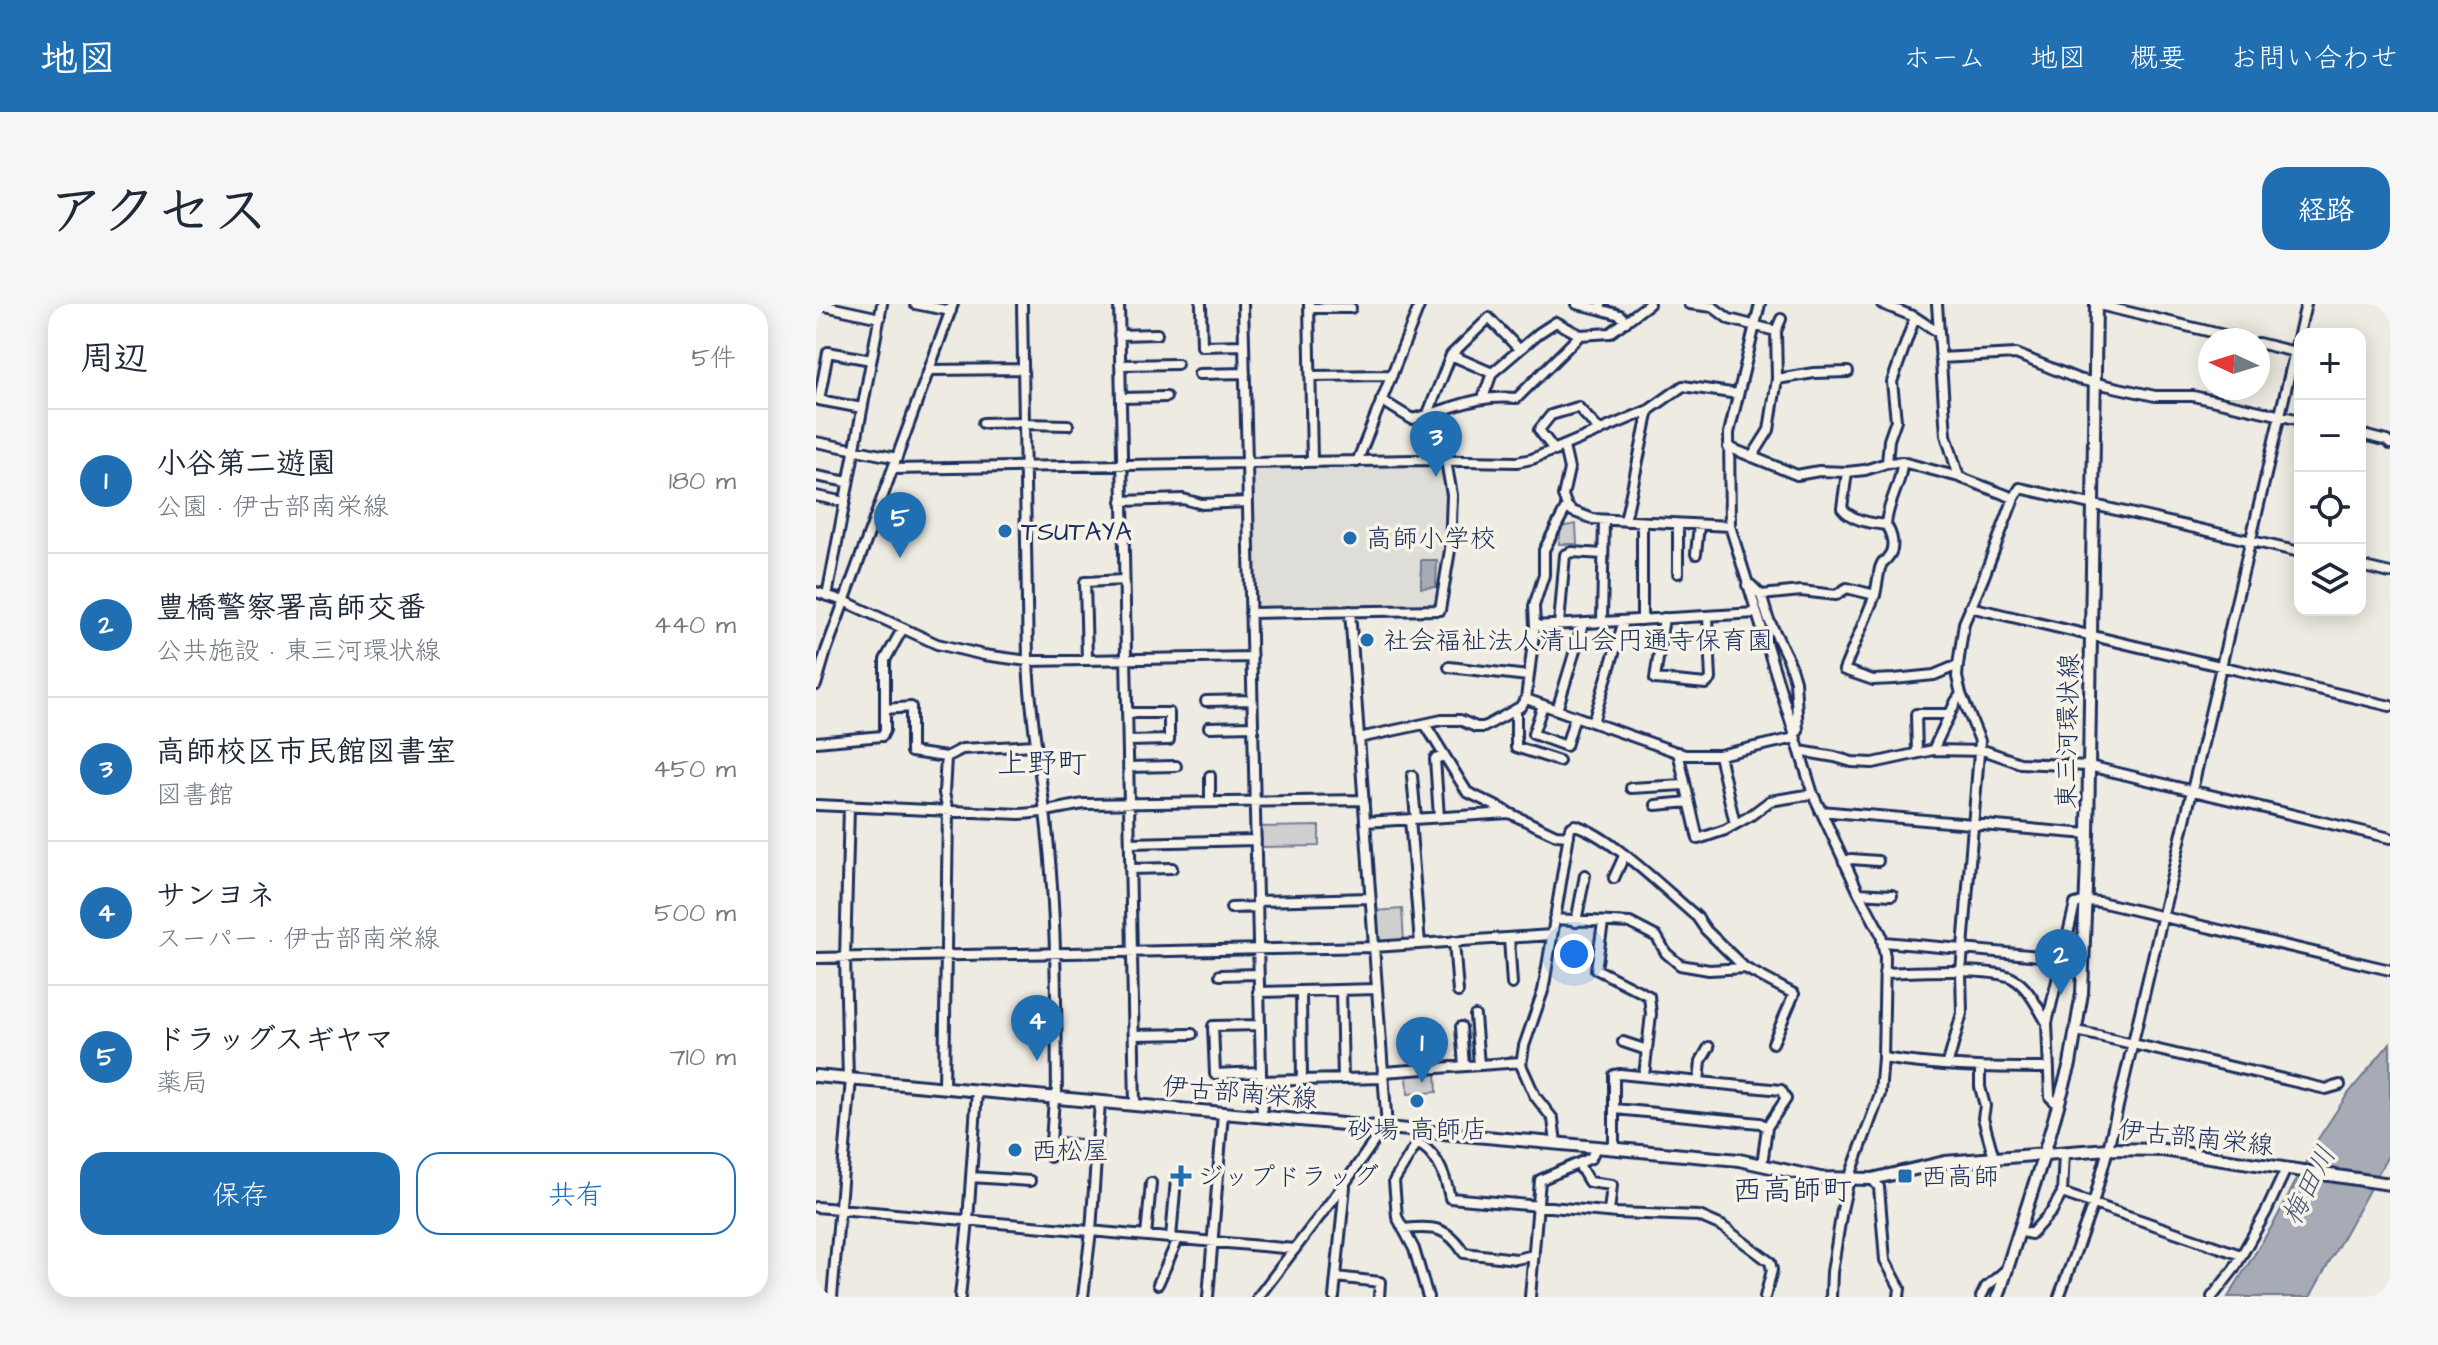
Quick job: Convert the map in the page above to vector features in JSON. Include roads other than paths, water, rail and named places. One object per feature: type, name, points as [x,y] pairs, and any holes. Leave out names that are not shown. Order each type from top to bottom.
[{"type":"main road","name":"東三河環状線","points":[[1998,1297],[2044,1154],[2077,1031],[2085,953],[2095,304]]},
{"type":"main road","name":"伊古部南栄線","points":[[816,1076],[1739,1160],[1820,1178],[1849,1179]]},
{"type":"main road","name":"伊古部南栄線","points":[[2044,1154],[2108,1149],[2163,1150],[2390,1184]]},
{"type":"main road","points":[[1849,1179],[1872,1179],[1945,1162],[2044,1154]]},
{"type":"street","points":[[827,596],[882,304]]},
{"type":"street","points":[[816,685],[952,307],[915,304]]},
{"type":"street","points":[[1022,304],[1028,661],[1035,745],[1045,812],[1055,953],[1056,1098],[1050,1157]]},
{"type":"street","points":[[1119,304],[1135,1105]]},
{"type":"street","points":[[1201,304],[1202,346],[1244,345]]},
{"type":"street","points":[[1243,304],[1262,1116]]},
{"type":"street","points":[[1357,462],[1420,304]]},
{"type":"street","points":[[1577,304],[1600,307],[1620,315],[1626,322]]},
{"type":"street","points":[[1483,398],[1492,373],[1556,322],[1580,335],[1610,333],[1649,304]]},
{"type":"street","points":[[1689,304],[1713,307],[1729,319],[1776,331]]},
{"type":"street","points":[[1760,304],[1728,447],[1730,526],[1813,794],[1884,942],[1883,1058],[1877,1104],[1849,1179],[1832,1272],[1831,1297]]},
{"type":"street","points":[[1882,304],[1915,317],[1939,333]]},
{"type":"street","points":[[1937,304],[1946,435],[1959,477]]},
{"type":"street","points":[[2095,304],[2198,329]]},
{"type":"street","points":[[2300,328],[2306,304]]},
{"type":"street","points":[[825,306],[880,318]]},
{"type":"street","points":[[1312,462],[1309,306],[1351,308]]},
{"type":"street","points":[[1887,463],[1889,440],[1896,420],[1892,382],[1915,317]]},
{"type":"street","points":[[1427,416],[1451,355],[1489,318],[1519,349]]},
{"type":"street","points":[[1752,457],[1769,430],[1777,379],[1776,331],[1781,319]]},
{"type":"street","points":[[1119,335],[1157,334]]},
{"type":"street","points":[[1381,400],[1412,419],[1483,398],[1517,398],[1580,335]]},
{"type":"street","points":[[2270,346],[2294,352]]},
{"type":"street","points":[[862,408],[819,400],[828,352],[871,360]]},
{"type":"street","points":[[1940,358],[2016,354],[2078,379],[2155,396],[2193,396],[2294,419]]},
{"type":"street","points":[[1451,355],[1492,373]]},
{"type":"street","points":[[2059,1297],[2093,1204],[2108,1149],[2294,356]]},
{"type":"street","points":[[1120,365],[1177,364]]},
{"type":"street","points":[[929,370],[1023,369]]},
{"type":"street","points":[[1777,379],[1848,372]]},
{"type":"street","points":[[1199,374],[1245,373]]},
{"type":"street","points":[[1311,376],[1392,375]]},
{"type":"street","points":[[893,469],[1517,462],[1560,449],[1649,410],[1683,386],[1738,394]]},
{"type":"street","points":[[1121,398],[1166,397]]},
{"type":"street","points":[[1600,431],[1578,407],[1551,415],[1539,430],[1560,449],[1569,469],[1563,496],[1567,506],[1583,517],[1604,520],[1730,526]]},
{"type":"street","points":[[1625,521],[1649,410]]},
{"type":"street","points":[[983,423],[1068,425]]},
{"type":"street","points":[[2366,436],[2390,444]]},
{"type":"street","points":[[816,442],[897,458]]},
{"type":"street","points":[[1728,447],[1797,475],[1865,470],[1902,462],[1959,477],[2014,498]]},
{"type":"street","points":[[1250,613],[1440,610],[1450,550],[1452,495],[1446,461]]},
{"type":"street","points":[[1902,462],[1902,473],[1886,511],[1886,525],[1893,546],[1891,554],[1883,561],[1875,595],[1844,670],[1873,680],[1934,675],[1958,665]]},
{"type":"street","points":[[1847,472],[1842,508],[1847,515],[1886,525]]},
{"type":"street","points":[[816,476],[848,482]]},
{"type":"street","points":[[1948,1063],[1962,1013],[1961,972],[1980,741],[1961,694],[1958,665],[1964,623],[2020,488],[2294,551]]},
{"type":"street","points":[[816,496],[845,502]]},
{"type":"street","points":[[1122,501],[1183,499],[1202,504],[1248,502]]},
{"type":"street","points":[[1359,738],[1442,720],[1460,720],[1484,727],[1516,709],[1526,699],[1535,626],[1534,606],[1544,575],[1544,550],[1567,506]]},
{"type":"street","points":[[1602,622],[1604,520]]},
{"type":"street","points":[[1642,522],[1642,620]]},
{"type":"street","points":[[1678,524],[1678,573]]},
{"type":"street","points":[[1696,554],[1699,525]]},
{"type":"street","points":[[1559,624],[1565,555],[1572,552],[1603,554]]},
{"type":"street","points":[[2366,567],[2390,573]]},
{"type":"street","points":[[1087,660],[1085,582],[1124,580]]},
{"type":"street","points":[[1526,699],[1685,755],[1719,755],[1794,736],[1798,731],[1795,681],[1789,661],[1768,618],[1761,595],[1756,587],[1747,585]]},
{"type":"street","points":[[1761,595],[1801,591],[1836,595],[1847,588],[1875,595]]},
{"type":"street","points":[[816,592],[844,601],[937,644],[1028,661],[1252,657]]},
{"type":"street","points":[[1970,607],[2390,706]]},
{"type":"street","points":[[1258,1297],[1386,1128],[1350,611]]},
{"type":"street","points":[[1535,626],[1756,613]]},
{"type":"street","points":[[1664,618],[1655,679],[1706,684],[1711,679],[1708,616]]},
{"type":"street","points":[[1593,722],[1624,621]]},
{"type":"street","points":[[1557,710],[1583,624]]},
{"type":"street","points":[[816,742],[882,736],[885,730],[885,660],[903,628]]},
{"type":"street","points":[[1449,667],[1528,676]]},
{"type":"street","points":[[1933,750],[1961,694]]},
{"type":"street","points":[[1206,701],[1252,700]]},
{"type":"street","points":[[1543,705],[1533,734],[1566,746],[1575,716]]},
{"type":"street","points":[[885,709],[911,707],[911,752],[946,757],[962,749],[1035,745]]},
{"type":"street","points":[[1516,709],[1516,747],[1559,761]]},
{"type":"street","points":[[1127,713],[1169,713],[1169,740],[1128,741]]},
{"type":"street","points":[[1917,753],[1916,714],[1950,714]]},
{"type":"street","points":[[1425,724],[1467,792],[1556,835],[1569,836]]},
{"type":"street","points":[[1209,727],[1253,726]]},
{"type":"street","points":[[1800,751],[1852,762],[1873,763],[1933,750],[1986,751],[2020,763],[2089,766],[2390,838]]},
{"type":"street","points":[[1678,752],[1698,839],[1735,824],[1770,801],[1813,794]]},
{"type":"street","points":[[1719,755],[1735,824]]},
{"type":"street","points":[[1439,817],[1435,759],[1444,756]]},
{"type":"street","points":[[944,1088],[946,757]]},
{"type":"street","points":[[1128,767],[1176,766]]},
{"type":"street","points":[[1210,776],[1210,802]]},
{"type":"street","points":[[1412,776],[1420,944]]},
{"type":"street","points":[[1631,788],[1684,785]]},
{"type":"street","points":[[816,805],[1020,814],[1084,804],[1364,800]]},
{"type":"street","points":[[1656,805],[1689,802]]},
{"type":"street","points":[[832,1297],[849,1079],[845,958],[849,807]]},
{"type":"street","points":[[1820,811],[2088,834]]},
{"type":"street","points":[[1365,822],[1509,813]]},
{"type":"street","points":[[1556,1143],[1553,1119],[1535,1096],[1521,1062],[1543,991],[1570,828],[1575,825],[1590,830],[1697,917],[1745,968],[1794,994],[1773,1043]]},
{"type":"street","points":[[1130,843],[1256,840]]},
{"type":"street","points":[[1614,878],[1624,856]]},
{"type":"street","points":[[1844,862],[1851,859],[1878,861]]},
{"type":"street","points":[[1130,869],[1172,868]]},
{"type":"street","points":[[1576,922],[1585,875]]},
{"type":"street","points":[[1859,893],[1892,895]]},
{"type":"street","points":[[1231,908],[1370,898]]},
{"type":"street","points":[[2058,1105],[2050,1097],[2047,1023],[2075,904],[2100,902],[2390,970]]},
{"type":"street","points":[[1554,919],[1630,923],[1657,937],[1666,953],[1680,965],[1709,970],[1745,968]]},
{"type":"street","points":[[1603,923],[1596,969],[1649,996],[1651,1014],[1644,1076]]},
{"type":"street","points":[[816,958],[1374,947],[1551,935]]},
{"type":"street","points":[[1509,938],[1512,984]]},
{"type":"street","points":[[1454,941],[1458,992]]},
{"type":"street","points":[[1884,942],[2062,958]]},
{"type":"street","points":[[1884,973],[1961,972],[2013,978],[2027,991],[2047,1023]]},
{"type":"street","points":[[1220,975],[1258,974]]},
{"type":"street","points":[[1258,992],[1377,989]]},
{"type":"street","points":[[1341,990],[1343,1079]]},
{"type":"street","points":[[1301,991],[1302,1079]]},
{"type":"street","points":[[1475,1016],[1479,1065]]},
{"type":"street","points":[[1259,1025],[1213,1026],[1215,1074],[1343,1079],[1521,1062]]},
{"type":"street","points":[[1461,1027],[1464,1066]]},
{"type":"street","points":[[1421,1030],[1423,1069]]},
{"type":"street","points":[[2077,1031],[2326,1089],[2340,1085]]},
{"type":"street","points":[[1134,1035],[1192,1034]]},
{"type":"street","points":[[1623,1042],[1647,1050]]},
{"type":"street","points":[[1699,1082],[1701,1061],[1709,1047]]},
{"type":"street","points":[[1883,1058],[1929,1065],[1948,1063],[1980,1068],[2049,1068]]},
{"type":"street","points":[[1980,1068],[1980,1087],[1985,1106],[1983,1118],[1994,1158]]},
{"type":"street","points":[[1614,1148],[1614,1075],[1781,1090],[1786,1099],[1767,1127],[1762,1165]]},
{"type":"street","points":[[960,1297],[977,1091]]},
{"type":"street","points":[[1083,1297],[1100,1102]]},
{"type":"street","points":[[1615,1109],[1760,1123],[1767,1127]]},
{"type":"street","points":[[1208,1297],[1223,1113]]},
{"type":"street","points":[[1416,1130],[1417,1143],[1394,1181],[1397,1217],[1414,1249],[1428,1297]]},
{"type":"street","points":[[1051,1142],[1097,1147]]},
{"type":"street","points":[[1417,1143],[1427,1148],[1434,1158],[1446,1180],[1450,1198],[1609,1212],[1699,1216],[1722,1226],[1770,1262],[1772,1270],[1765,1297]]},
{"type":"street","points":[[1530,1297],[1540,1180],[1591,1158],[1596,1147]]},
{"type":"street","points":[[2019,1231],[2031,1234],[2052,1211],[2062,1193],[2064,1153]]},
{"type":"street","points":[[1579,1165],[1589,1182],[1612,1185],[1609,1212]]},
{"type":"street","points":[[2212,1297],[2234,1269],[2286,1169]]},
{"type":"street","points":[[971,1177],[1030,1181]]},
{"type":"street","points":[[1158,1284],[1175,1239],[1176,1179]]},
{"type":"street","points":[[1872,1179],[1879,1187],[1885,1260],[1900,1288],[1899,1297]]},
{"type":"street","points":[[1146,1236],[1151,1183]]},
{"type":"street","points":[[1334,1297],[1345,1183]]},
{"type":"street","points":[[2062,1193],[2241,1255]]},
{"type":"street","points":[[816,1207],[1295,1249]]},
{"type":"street","points":[[1403,1229],[1431,1227],[1446,1233],[1464,1253],[1516,1259],[1534,1255]]},
{"type":"street","points":[[1981,1297],[1986,1287],[2007,1269]]},
{"type":"street","points":[[1336,1277],[1380,1282],[1379,1297]]},
{"type":"water","points":[[1421,560],[1437,560],[1436,587],[1421,588]]},
{"type":"water","name":"梅田川","points":[[2390,1043],[2390,1152],[2310,1297],[2228,1297],[2275,1221],[2318,1139],[2347,1095]]},
{"type":"place","name":"高師校区市民館図書室","points":[[1436,477]]},
{"type":"place","name":"TSUTAYA","points":[[1005,531]]},
{"type":"place","name":"高師小学校","points":[[1350,538]]},
{"type":"place","name":"ドラッグスギヤマ","points":[[900,558]]},
{"type":"place","name":"社会福祉法人清山会円通寺保育園","points":[[1367,640]]},
{"type":"place","name":"豊橋警察署高師交番","points":[[2061,995]]},
{"type":"place","name":"サンヨネ","points":[[1037,1061]]},
{"type":"place","name":"小谷第二遊園","points":[[1422,1083]]},
{"type":"place","name":"砂場 高師店","points":[[1417,1101]]},
{"type":"place","name":"西松屋","points":[[1015,1150]]},
{"type":"place","name":"ジップドラッグ","points":[[1181,1176]]},
{"type":"place","name":"西高師","points":[[1905,1176]]},
{"type":"district","name":"上野町","points":[[1042,763]]},
{"type":"district","name":"西高師町","points":[[1792,1190]]}]
